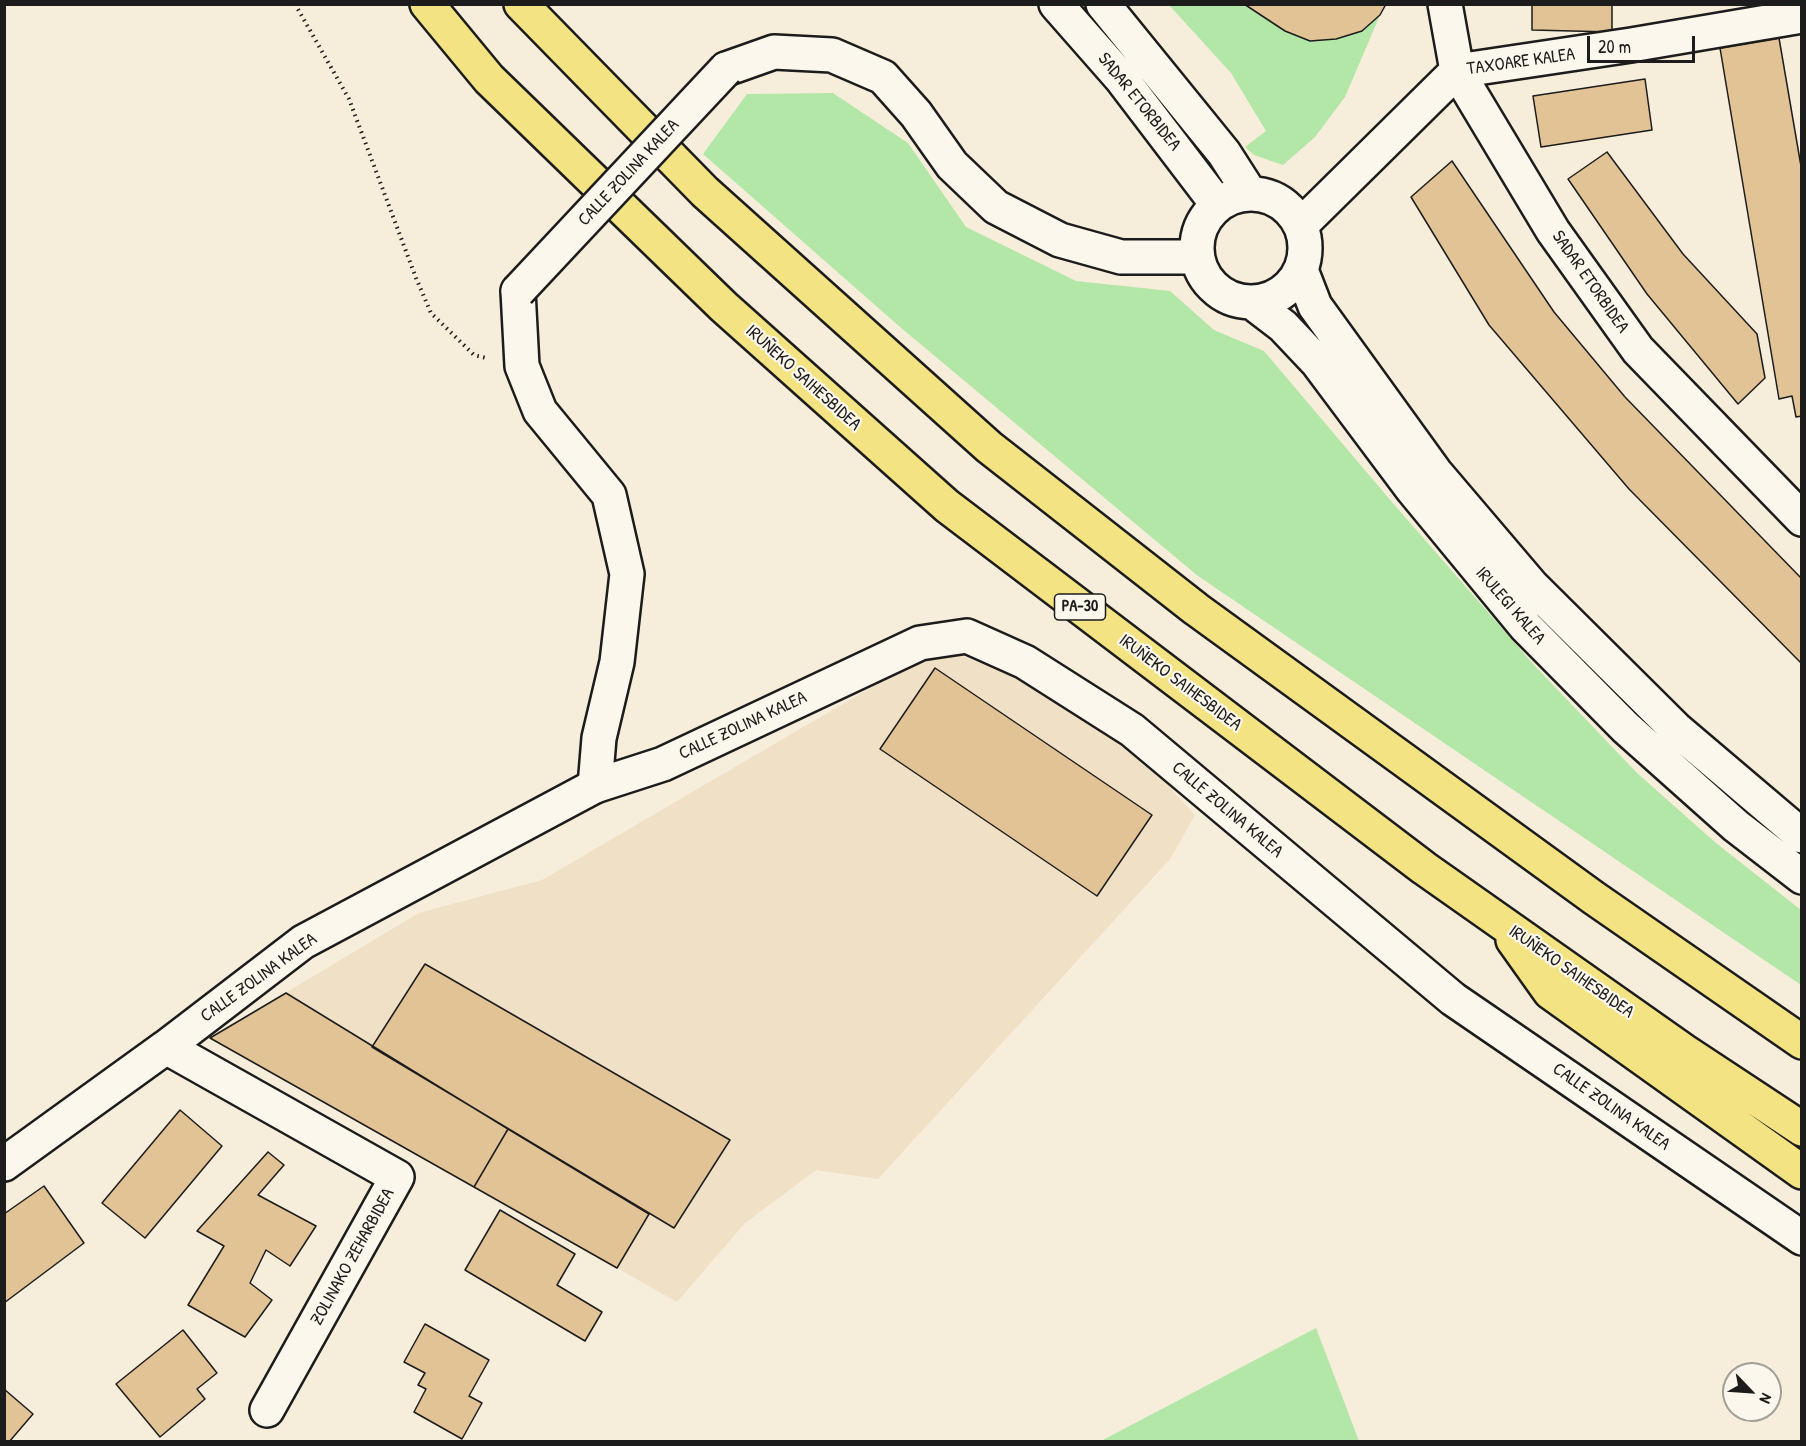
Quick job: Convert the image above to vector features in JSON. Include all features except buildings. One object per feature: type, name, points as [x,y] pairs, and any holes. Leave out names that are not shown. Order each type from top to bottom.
[{"type":"highway","name":"IRUÑEKO SAIHESBIDEA","points":[[426,4],[489,79],[724,307],[947,506],[1424,868],[1684,1051],[1802,1129]]},
{"type":"highway","points":[[521,4],[705,192],[989,447],[1196,609],[1594,898],[1802,1042]]},
{"type":"highway","points":[[1594,898],[1802,1017]]},
{"type":"highway","points":[[1500,921],[1550,992],[1802,1172]]},
{"type":"street","name":"SADAR ETORBIDEA","points":[[1056,4],[1121,78],[1217,204]]},
{"type":"street","name":"SADAR ETORBIDEA","points":[[1103,4],[1224,153],[1249,192]]},
{"type":"street","name":"SADAR ETORBIDEA","points":[[1445,4],[1457,71],[1553,231],[1638,350],[1802,519]]},
{"type":"street","name":"TAXOARE KALEA","points":[[1301,225],[1457,71],[1802,16]]},
{"type":"street","name":"CALLE ZOLINA KALEA","points":[[595,786],[599,738],[617,662],[627,573],[609,495],[540,411],[522,366],[518,291],[726,69],[774,52],[832,55],[883,77],[916,114],[952,165],[996,207],[1060,240],[1121,257],[1197,257]]},
{"type":"street","points":[[1249,192],[1271,196],[1287,206],[1301,225],[1305,235],[1304,262],[1292,284],[1277,297],[1253,303],[1231,299],[1218,292],[1206,280],[1197,257],[1196,240],[1204,218],[1217,204],[1249,192]]},
{"type":"street","name":"IRULEGI KALEA","points":[[1301,270],[1315,306],[1435,472],[1532,585],[1676,729],[1802,836]]},
{"type":"street","name":"IRULEGI KALEA","points":[[1253,303],[1283,326],[1318,363],[1413,490],[1526,627],[1634,735],[1736,826],[1802,877]]},
{"type":"street","name":"CALLE ZOLINA KALEA","points":[[4,1164],[166,1047],[303,942],[595,786],[663,764],[920,643],[967,636],[1025,662],[1132,730],[1453,999],[1802,1238]]},
{"type":"street","name":"ZOLINAKO ZEHARBIDEA","points":[[166,1047],[397,1177],[267,1410]]},
{"type":"path","points":[[295,4],[349,99],[431,313],[474,355],[522,366]]},
{"type":"shaded area","points":[[958,654],[1048,691],[1154,770],[1195,815],[1170,859],[878,1179],[816,1170],[745,1223],[677,1302],[210,1038],[419,913],[542,880],[923,657]]},
{"type":"green space","points":[[1169,5],[1244,5],[1285,31],[1310,41],[1336,39],[1362,31],[1380,15],[1345,97],[1315,137],[1283,165],[1254,155],[1245,147],[1266,131],[1231,73]]},
{"type":"green space","points":[[833,93],[908,143],[966,227],[1076,281],[1170,291],[1214,330],[1264,351],[1534,665],[1637,773],[1716,843],[1801,910],[1801,985],[1198,576],[900,327],[703,154],[747,94]]},
{"type":"green space","points":[[1316,1328],[1359,1441],[1101,1441]]}]
